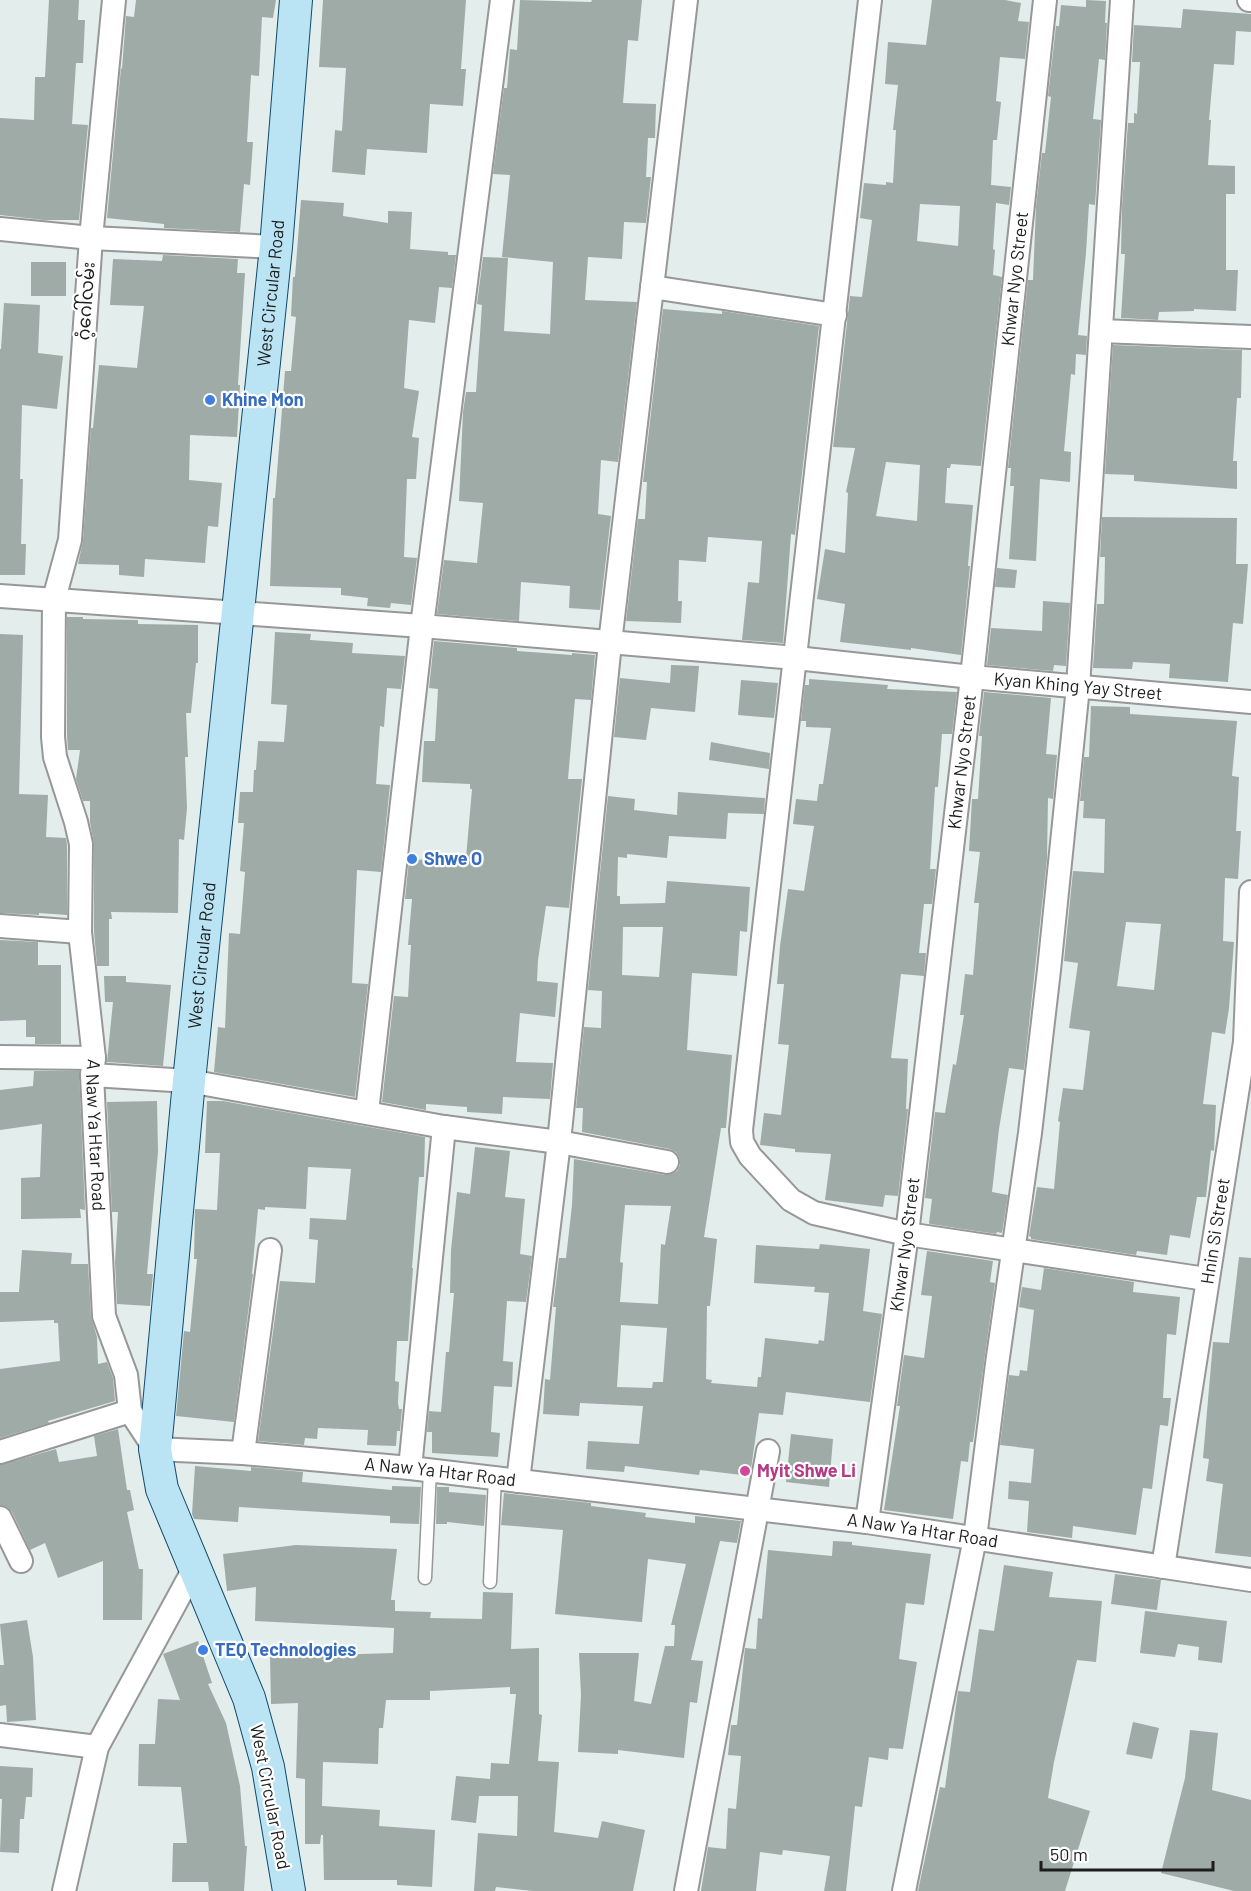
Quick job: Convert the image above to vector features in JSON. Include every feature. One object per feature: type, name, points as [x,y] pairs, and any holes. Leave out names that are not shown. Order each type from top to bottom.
[{"type":"street","name":"ဂံ့ဂေါ်လမ်း","points":[[80,932],[81,844],[55,757],[53,737],[54,599],[70,540],[91,238],[114,0]]},
{"type":"street","name":"West Circular Road","points":[[289,1891],[268,1767],[249,1698],[162,1489],[155,1449],[189,1081],[276,247],[296,0]]},
{"type":"street","points":[[367,1112],[422,626],[502,0]]},
{"type":"street","points":[[518,1481],[559,1142],[610,644],[686,0]]},
{"type":"street","points":[[870,0],[741,1130],[742,1142],[750,1156],[791,1200],[814,1213],[907,1234],[1206,1279]]},
{"type":"street","name":"Khwar Nyo Street","points":[[867,1522],[907,1234],[972,676],[1045,0]]},
{"type":"street","points":[[904,1891],[975,1538],[1030,1133],[1049,970],[1078,687],[1122,0]]},
{"type":"street","points":[[0,229],[91,238],[276,247]]},
{"type":"street","points":[[652,287],[835,315]]},
{"type":"street","points":[[1101,331],[1251,337]]},
{"type":"street","name":"Kyan Khing Yay Street","points":[[0,596],[422,626],[610,644],[796,658],[1251,702]]},
{"type":"street","name":"Hnin Si Street","points":[[1163,1567],[1206,1279],[1248,1042],[1251,892]]},
{"type":"street","points":[[0,926],[80,932]]},
{"type":"street","name":"A Naw Ya Htar Road","points":[[80,932],[93,1066],[104,1316],[126,1374],[130,1411],[155,1449],[420,1469],[867,1522],[1251,1580]]},
{"type":"street","points":[[0,1057],[93,1066],[444,1127],[559,1142],[667,1161]]},
{"type":"street","points":[[420,1469],[444,1127]]},
{"type":"street","points":[[243,1454],[270,1250]]},
{"type":"street","points":[[0,1452],[130,1411]]},
{"type":"street","points":[[686,1891],[768,1451]]},
{"type":"street","points":[[0,1518],[21,1561]]},
{"type":"street","points":[[64,1891],[97,1747],[195,1566]]},
{"type":"street","points":[[0,1735],[97,1747]]},
{"type":"lane","points":[[420,1469],[425,1578]]},
{"type":"lane","points":[[490,1582],[495,1478]]},
{"type":"building","points":[[49,0],[79,0],[78,20],[85,20],[83,63],[76,63],[72,124],[88,125],[79,220],[44,220],[0,215],[0,118],[34,120],[35,77],[45,77]]},
{"type":"building","points":[[136,0],[276,0],[273,18],[262,17],[259,76],[251,75],[247,142],[253,142],[250,185],[244,184],[240,232],[164,228],[164,224],[107,218],[126,16],[134,17]]},
{"type":"building","points":[[323,0],[466,0],[461,69],[466,69],[463,106],[430,104],[427,153],[367,149],[365,175],[332,172],[335,130],[342,131],[346,68],[319,67]]},
{"type":"building","points":[[520,0],[591,2],[592,0],[642,0],[638,41],[628,40],[623,103],[656,104],[655,138],[648,138],[646,177],[651,177],[646,223],[624,222],[622,259],[588,257],[585,300],[637,302],[618,462],[601,460],[598,514],[611,516],[600,610],[569,608],[570,586],[521,582],[519,621],[437,614],[444,560],[477,563],[483,503],[459,501],[466,392],[476,392],[482,305],[477,304],[483,257],[508,258],[504,331],[550,334],[553,262],[502,257],[510,175],[493,174],[504,88],[507,88],[510,49],[517,50]]},
{"type":"building","points":[[932,0],[1005,0],[1021,3],[1018,21],[1029,22],[1025,59],[1000,57],[996,101],[1001,102],[997,140],[993,140],[991,185],[1011,187],[1009,205],[996,203],[993,275],[1002,277],[981,466],[951,464],[950,468],[947,468],[945,503],[973,505],[968,566],[970,566],[961,655],[840,642],[845,604],[817,599],[825,549],[845,553],[848,493],[846,492],[855,448],[833,447],[850,296],[862,297],[872,220],[860,218],[864,183],[886,185],[886,182],[893,183],[896,130],[893,130],[898,85],[885,84],[888,42],[926,45]],"holes":[[[920,204],[960,206],[958,246],[917,241]],[[886,462],[920,465],[917,521],[876,516]]]},
{"type":"building","points":[[1086,0],[1106,1],[1105,23],[1107,23],[1105,60],[1099,59],[1093,119],[1101,120],[1095,205],[1089,204],[1078,335],[1087,336],[1086,355],[1076,354],[1075,375],[1071,374],[1064,451],[1071,452],[1070,482],[1040,479],[1036,561],[1009,559],[1014,486],[1010,486],[1011,468],[1008,468],[1028,280],[1033,280],[1036,207],[1042,153],[1045,153],[1051,97],[1048,96],[1056,26],[1059,26],[1061,5],[1086,7]]},
{"type":"building","points":[[1183,9],[1251,14],[1251,32],[1236,31],[1234,65],[1214,64],[1209,120],[1211,120],[1208,165],[1235,166],[1235,194],[1226,194],[1226,270],[1238,270],[1236,311],[1194,309],[1194,311],[1159,312],[1158,320],[1121,318],[1125,254],[1121,254],[1122,207],[1128,123],[1134,123],[1134,113],[1137,114],[1140,62],[1132,62],[1134,25],[1181,28]]},
{"type":"building","points":[[301,200],[344,203],[343,216],[388,223],[388,211],[412,212],[410,249],[448,252],[448,255],[456,255],[452,288],[439,287],[435,323],[409,320],[404,388],[419,391],[412,437],[419,438],[416,479],[407,479],[404,557],[417,558],[411,605],[391,603],[390,608],[367,606],[368,598],[341,595],[341,588],[270,586],[273,498],[275,498],[285,371],[291,371],[296,317],[291,316]]},
{"type":"building","points":[[163,255],[238,259],[237,273],[245,273],[237,437],[190,435],[189,480],[222,483],[218,527],[208,526],[205,563],[145,559],[144,577],[119,575],[119,565],[78,564],[83,541],[91,428],[93,428],[99,365],[137,368],[144,306],[110,305],[113,259],[162,261]]},
{"type":"building","points":[[31,262],[66,262],[66,296],[31,296]]},
{"type":"building","points":[[4,303],[40,305],[38,353],[63,356],[57,409],[22,405],[21,544],[26,544],[25,575],[0,575],[0,349]]},
{"type":"building","points":[[663,309],[722,314],[722,311],[819,326],[795,535],[791,534],[783,643],[742,640],[748,582],[759,583],[762,541],[708,537],[706,562],[679,560],[678,601],[682,601],[681,623],[626,621],[638,519],[645,519],[647,482],[643,482]]},
{"type":"building","points":[[1113,345],[1242,350],[1241,398],[1237,398],[1233,461],[1237,461],[1237,489],[1134,481],[1134,475],[1105,474]]},
{"type":"building","points":[[1102,517],[1237,518],[1236,564],[1248,564],[1243,624],[1233,623],[1228,682],[1169,678],[1170,664],[1133,662],[1132,669],[1093,668],[1097,604],[1104,604],[1105,557],[1100,557]]},
{"type":"building","points":[[997,568],[1017,570],[1015,588],[995,587]]},
{"type":"building","points":[[1043,601],[1070,603],[1066,666],[1054,665],[1053,671],[987,665],[991,628],[1042,631]]},
{"type":"building","points":[[67,617],[138,620],[138,624],[198,625],[198,663],[196,663],[191,713],[186,713],[187,808],[184,840],[179,839],[178,913],[111,912],[109,966],[97,966],[94,931],[94,844],[90,822],[90,801],[83,801],[76,779],[80,750],[68,750]]},
{"type":"building","points":[[275,632],[311,634],[310,640],[353,643],[352,653],[405,656],[401,689],[387,688],[384,727],[380,726],[376,784],[390,785],[381,872],[357,870],[352,983],[368,984],[355,1097],[214,1072],[218,1027],[225,1028],[229,933],[240,934],[245,872],[240,871],[244,823],[238,823],[240,792],[253,792],[258,741],[284,742],[287,705],[271,704]]},
{"type":"building","points":[[0,634],[23,635],[19,794],[48,795],[46,837],[66,838],[67,915],[0,913]]},
{"type":"building","points":[[434,641],[517,648],[517,651],[595,655],[591,700],[575,699],[568,779],[582,779],[569,908],[546,906],[538,960],[537,981],[558,983],[555,1017],[520,1013],[516,1062],[553,1063],[550,1099],[503,1097],[502,1114],[467,1112],[467,1107],[426,1104],[426,1110],[382,1102],[394,996],[408,997],[411,945],[408,945],[412,899],[405,899],[409,860],[466,858],[472,789],[470,789],[470,784],[422,782],[424,741],[435,741],[438,689],[429,688]]},
{"type":"building","points":[[671,665],[699,666],[695,712],[651,708],[646,740],[614,737],[620,678],[670,683]]},
{"type":"building","points":[[809,679],[888,685],[887,689],[957,692],[952,734],[942,734],[938,787],[935,787],[930,869],[936,869],[932,904],[924,904],[919,953],[926,953],[924,976],[901,974],[891,1058],[908,1059],[906,1109],[908,1109],[898,1196],[885,1195],[883,1207],[825,1200],[831,1154],[795,1152],[795,1149],[760,1145],[764,1113],[781,1115],[789,1045],[778,1044],[784,984],[777,984],[780,946],[788,889],[804,891],[814,826],[793,824],[796,799],[817,801],[819,784],[823,784],[831,728],[806,727],[806,721],[801,721],[805,685],[809,685]]},
{"type":"building","points":[[741,680],[778,683],[774,718],[738,715]]},
{"type":"building","points":[[984,692],[1051,698],[1046,754],[1057,755],[1053,799],[1048,798],[1047,859],[1024,1070],[1009,1068],[999,1129],[992,1192],[1008,1195],[1002,1233],[997,1232],[996,1234],[930,1224],[932,1199],[925,1198],[935,1112],[945,1113],[964,1015],[960,1015],[965,974],[973,975],[979,903],[974,903],[980,852],[969,851],[972,799],[978,799],[982,736],[979,736]]},
{"type":"building","points":[[1091,706],[1130,707],[1130,714],[1237,721],[1232,776],[1239,777],[1236,831],[1241,831],[1238,879],[1225,878],[1223,941],[1234,942],[1229,1008],[1225,1034],[1212,1032],[1203,1104],[1216,1105],[1214,1151],[1211,1150],[1206,1197],[1197,1197],[1190,1238],[1170,1235],[1167,1255],[1137,1251],[1136,1255],[1031,1239],[1029,1236],[1037,1187],[1054,1189],[1060,1122],[1058,1121],[1063,1088],[1083,1090],[1090,1031],[1069,1028],[1078,963],[1064,961],[1073,871],[1104,873],[1105,819],[1083,818],[1084,801],[1080,801],[1084,757],[1089,757]],"holes":[[[1126,922],[1161,924],[1154,990],[1117,986]]]},
{"type":"building","points":[[711,742],[770,753],[769,769],[709,760]]},
{"type":"building","points":[[678,792],[765,798],[764,814],[728,813],[726,839],[669,836],[667,858],[627,854],[627,858],[618,857],[617,896],[620,896],[620,904],[665,903],[667,881],[750,887],[747,932],[740,931],[737,976],[692,973],[687,1050],[732,1055],[726,1128],[721,1128],[704,1237],[717,1239],[710,1306],[707,1306],[706,1379],[712,1380],[711,1383],[757,1387],[758,1377],[761,1377],[765,1338],[818,1344],[819,1340],[824,1341],[829,1293],[814,1292],[815,1287],[754,1283],[756,1245],[819,1249],[820,1244],[870,1249],[863,1311],[882,1314],[870,1402],[786,1392],[783,1415],[759,1413],[750,1476],[700,1470],[699,1475],[625,1466],[624,1472],[586,1469],[588,1441],[639,1444],[643,1406],[580,1403],[579,1416],[543,1414],[545,1379],[550,1380],[556,1307],[553,1307],[559,1258],[566,1258],[574,1159],[665,1175],[677,1171],[680,1165],[676,1152],[670,1149],[582,1132],[583,1108],[576,1108],[584,1027],[601,1028],[602,991],[588,990],[608,796],[635,799],[634,810],[677,815]],"holes":[[[623,927],[663,927],[659,977],[622,975]],[[625,1205],[671,1206],[665,1245],[661,1244],[658,1304],[620,1302],[623,1263],[620,1262]],[[621,1325],[667,1328],[663,1382],[653,1382],[652,1388],[617,1387]]]},
{"type":"building","points":[[0,940],[38,942],[38,965],[61,965],[61,1044],[35,1044],[35,1037],[26,1037],[26,1020],[0,1021]]},
{"type":"building","points":[[104,976],[126,976],[126,982],[171,985],[163,1066],[107,1062],[113,1002],[105,1002]]},
{"type":"building","points":[[34,1071],[79,1071],[85,1210],[80,1209],[81,1218],[21,1219],[21,1178],[40,1177],[42,1124],[0,1130],[0,1090],[33,1086]]},
{"type":"building","points":[[157,1101],[158,1152],[147,1274],[153,1274],[150,1306],[117,1304],[115,1262],[118,1212],[112,1212],[107,1102]]},
{"type":"building","points":[[207,1101],[223,1101],[425,1137],[424,1177],[419,1177],[408,1341],[397,1341],[395,1381],[399,1382],[398,1403],[399,1409],[402,1409],[396,1446],[367,1445],[368,1430],[318,1428],[317,1439],[305,1438],[304,1445],[258,1441],[280,1281],[315,1283],[318,1240],[309,1239],[310,1218],[346,1220],[351,1169],[308,1167],[306,1209],[265,1207],[265,1210],[258,1209],[253,1274],[234,1422],[176,1416],[184,1331],[190,1332],[197,1259],[194,1259],[195,1209],[217,1210],[220,1153],[205,1153]]},
{"type":"building","points":[[475,1147],[510,1151],[505,1197],[525,1199],[520,1254],[532,1256],[526,1302],[507,1301],[503,1361],[513,1362],[512,1387],[494,1386],[491,1432],[500,1433],[498,1457],[432,1453],[432,1432],[427,1432],[429,1411],[441,1412],[454,1293],[450,1293],[451,1250],[457,1192],[470,1194]]},
{"type":"building","points":[[22,1250],[72,1253],[71,1264],[88,1264],[91,1317],[97,1337],[98,1364],[107,1362],[113,1378],[115,1401],[0,1438],[0,1369],[60,1361],[58,1323],[54,1323],[54,1320],[0,1322],[0,1292],[19,1292]]},
{"type":"building","points":[[927,1251],[993,1261],[990,1282],[995,1283],[973,1442],[970,1442],[968,1462],[961,1461],[953,1519],[884,1510],[900,1406],[897,1406],[904,1355],[924,1358],[932,1296],[921,1295]]},
{"type":"building","points":[[1239,1257],[1251,1258],[1251,1557],[1215,1553],[1223,1484],[1206,1481],[1209,1459],[1203,1458],[1213,1342],[1229,1343]]},
{"type":"building","points":[[1044,1268],[1134,1282],[1133,1292],[1180,1297],[1176,1335],[1167,1334],[1163,1398],[1171,1398],[1168,1426],[1160,1425],[1152,1489],[1143,1488],[1136,1535],[1073,1526],[1072,1538],[1027,1532],[1029,1501],[1008,1499],[1009,1481],[1031,1483],[1034,1449],[1000,1445],[1009,1375],[1019,1376],[1020,1370],[1027,1371],[1034,1310],[1019,1307],[1022,1287],[1041,1290]]},
{"type":"building","points":[[118,1429],[127,1490],[130,1490],[134,1510],[127,1512],[139,1569],[143,1569],[142,1620],[103,1620],[103,1561],[58,1578],[45,1543],[30,1550],[12,1512],[0,1505],[0,1465],[56,1449],[59,1462],[97,1456],[94,1436]]},
{"type":"building","points":[[791,1434],[833,1439],[829,1487],[786,1482]]},
{"type":"building","points":[[195,1466],[251,1471],[251,1467],[303,1472],[302,1482],[392,1490],[392,1486],[421,1487],[419,1524],[390,1523],[390,1516],[239,1507],[238,1522],[194,1519],[192,1514]]},
{"type":"building","points":[[437,1487],[449,1487],[449,1492],[486,1495],[484,1526],[447,1522],[447,1524],[436,1524]]},
{"type":"building","points":[[504,1493],[591,1503],[591,1506],[646,1513],[645,1517],[695,1523],[695,1516],[741,1521],[737,1543],[720,1541],[691,1660],[703,1661],[697,1703],[690,1702],[684,1758],[618,1750],[618,1754],[578,1752],[581,1695],[579,1653],[639,1653],[634,1701],[651,1704],[665,1646],[674,1646],[675,1625],[671,1625],[686,1564],[648,1559],[642,1622],[555,1614],[563,1530],[501,1525]]},
{"type":"building","points":[[833,1541],[931,1554],[924,1605],[906,1603],[899,1659],[917,1662],[903,1749],[889,1748],[888,1760],[869,1757],[862,1807],[855,1806],[846,1891],[824,1891],[830,1856],[783,1850],[782,1855],[760,1852],[756,1891],[701,1891],[708,1847],[726,1849],[728,1808],[736,1809],[741,1756],[728,1755],[731,1725],[737,1725],[745,1648],[756,1649],[758,1618],[762,1619],[768,1550],[832,1556]]},
{"type":"building","points":[[296,1545],[397,1549],[391,1600],[395,1600],[395,1611],[431,1612],[430,1618],[482,1619],[483,1592],[513,1593],[511,1649],[539,1648],[539,1714],[542,1715],[538,1761],[559,1762],[554,1832],[598,1838],[602,1821],[645,1830],[633,1891],[533,1891],[496,1887],[495,1891],[474,1891],[478,1833],[517,1836],[518,1796],[479,1796],[476,1823],[451,1820],[456,1776],[490,1779],[491,1763],[509,1764],[516,1694],[510,1694],[510,1687],[430,1691],[430,1700],[386,1700],[383,1728],[379,1728],[378,1764],[323,1762],[322,1806],[380,1810],[379,1826],[435,1830],[432,1887],[397,1885],[397,1880],[324,1880],[323,1835],[321,1835],[320,1844],[305,1844],[305,1779],[296,1778],[298,1703],[271,1704],[270,1657],[393,1653],[394,1628],[255,1621],[256,1587],[227,1591],[223,1554]]},
{"type":"building","points":[[1004,1565],[1053,1572],[1049,1597],[1102,1601],[1096,1662],[1077,1660],[1048,1798],[1090,1811],[1065,1891],[918,1891],[940,1787],[945,1788],[958,1691],[970,1692],[979,1629],[994,1631]]},
{"type":"building","points":[[1115,1574],[1161,1580],[1157,1610],[1111,1604]]},
{"type":"building","points":[[1145,1611],[1227,1621],[1222,1663],[1198,1660],[1199,1647],[1178,1644],[1175,1657],[1140,1653]]},
{"type":"building","points":[[27,1620],[33,1657],[36,1720],[7,1722],[6,1705],[0,1706],[0,1665],[4,1665],[0,1624]]},
{"type":"building","points":[[198,1641],[212,1683],[208,1684],[226,1723],[240,1786],[245,1846],[247,1846],[244,1891],[209,1891],[208,1882],[172,1882],[173,1843],[187,1843],[181,1787],[138,1786],[139,1744],[155,1744],[158,1699],[180,1700],[163,1654]]},
{"type":"building","points":[[1133,1722],[1159,1728],[1152,1759],[1126,1754]]},
{"type":"building","points":[[1190,1730],[1218,1733],[1212,1790],[1251,1800],[1251,1891],[1234,1891],[1161,1873],[1185,1778]]},
{"type":"building","points":[[0,1766],[33,1768],[32,1797],[26,1797],[24,1819],[20,1819],[19,1853],[0,1852],[2,1799],[0,1799]]},
{"type":"place","name":"Khine Mon","points":[[210,400]]},
{"type":"place","name":"Shwe O","points":[[412,859]]},
{"type":"place","name":"Myit Shwe Li","points":[[745,1471]]},
{"type":"place","name":"TEQ Technologies","points":[[203,1650]]}]
